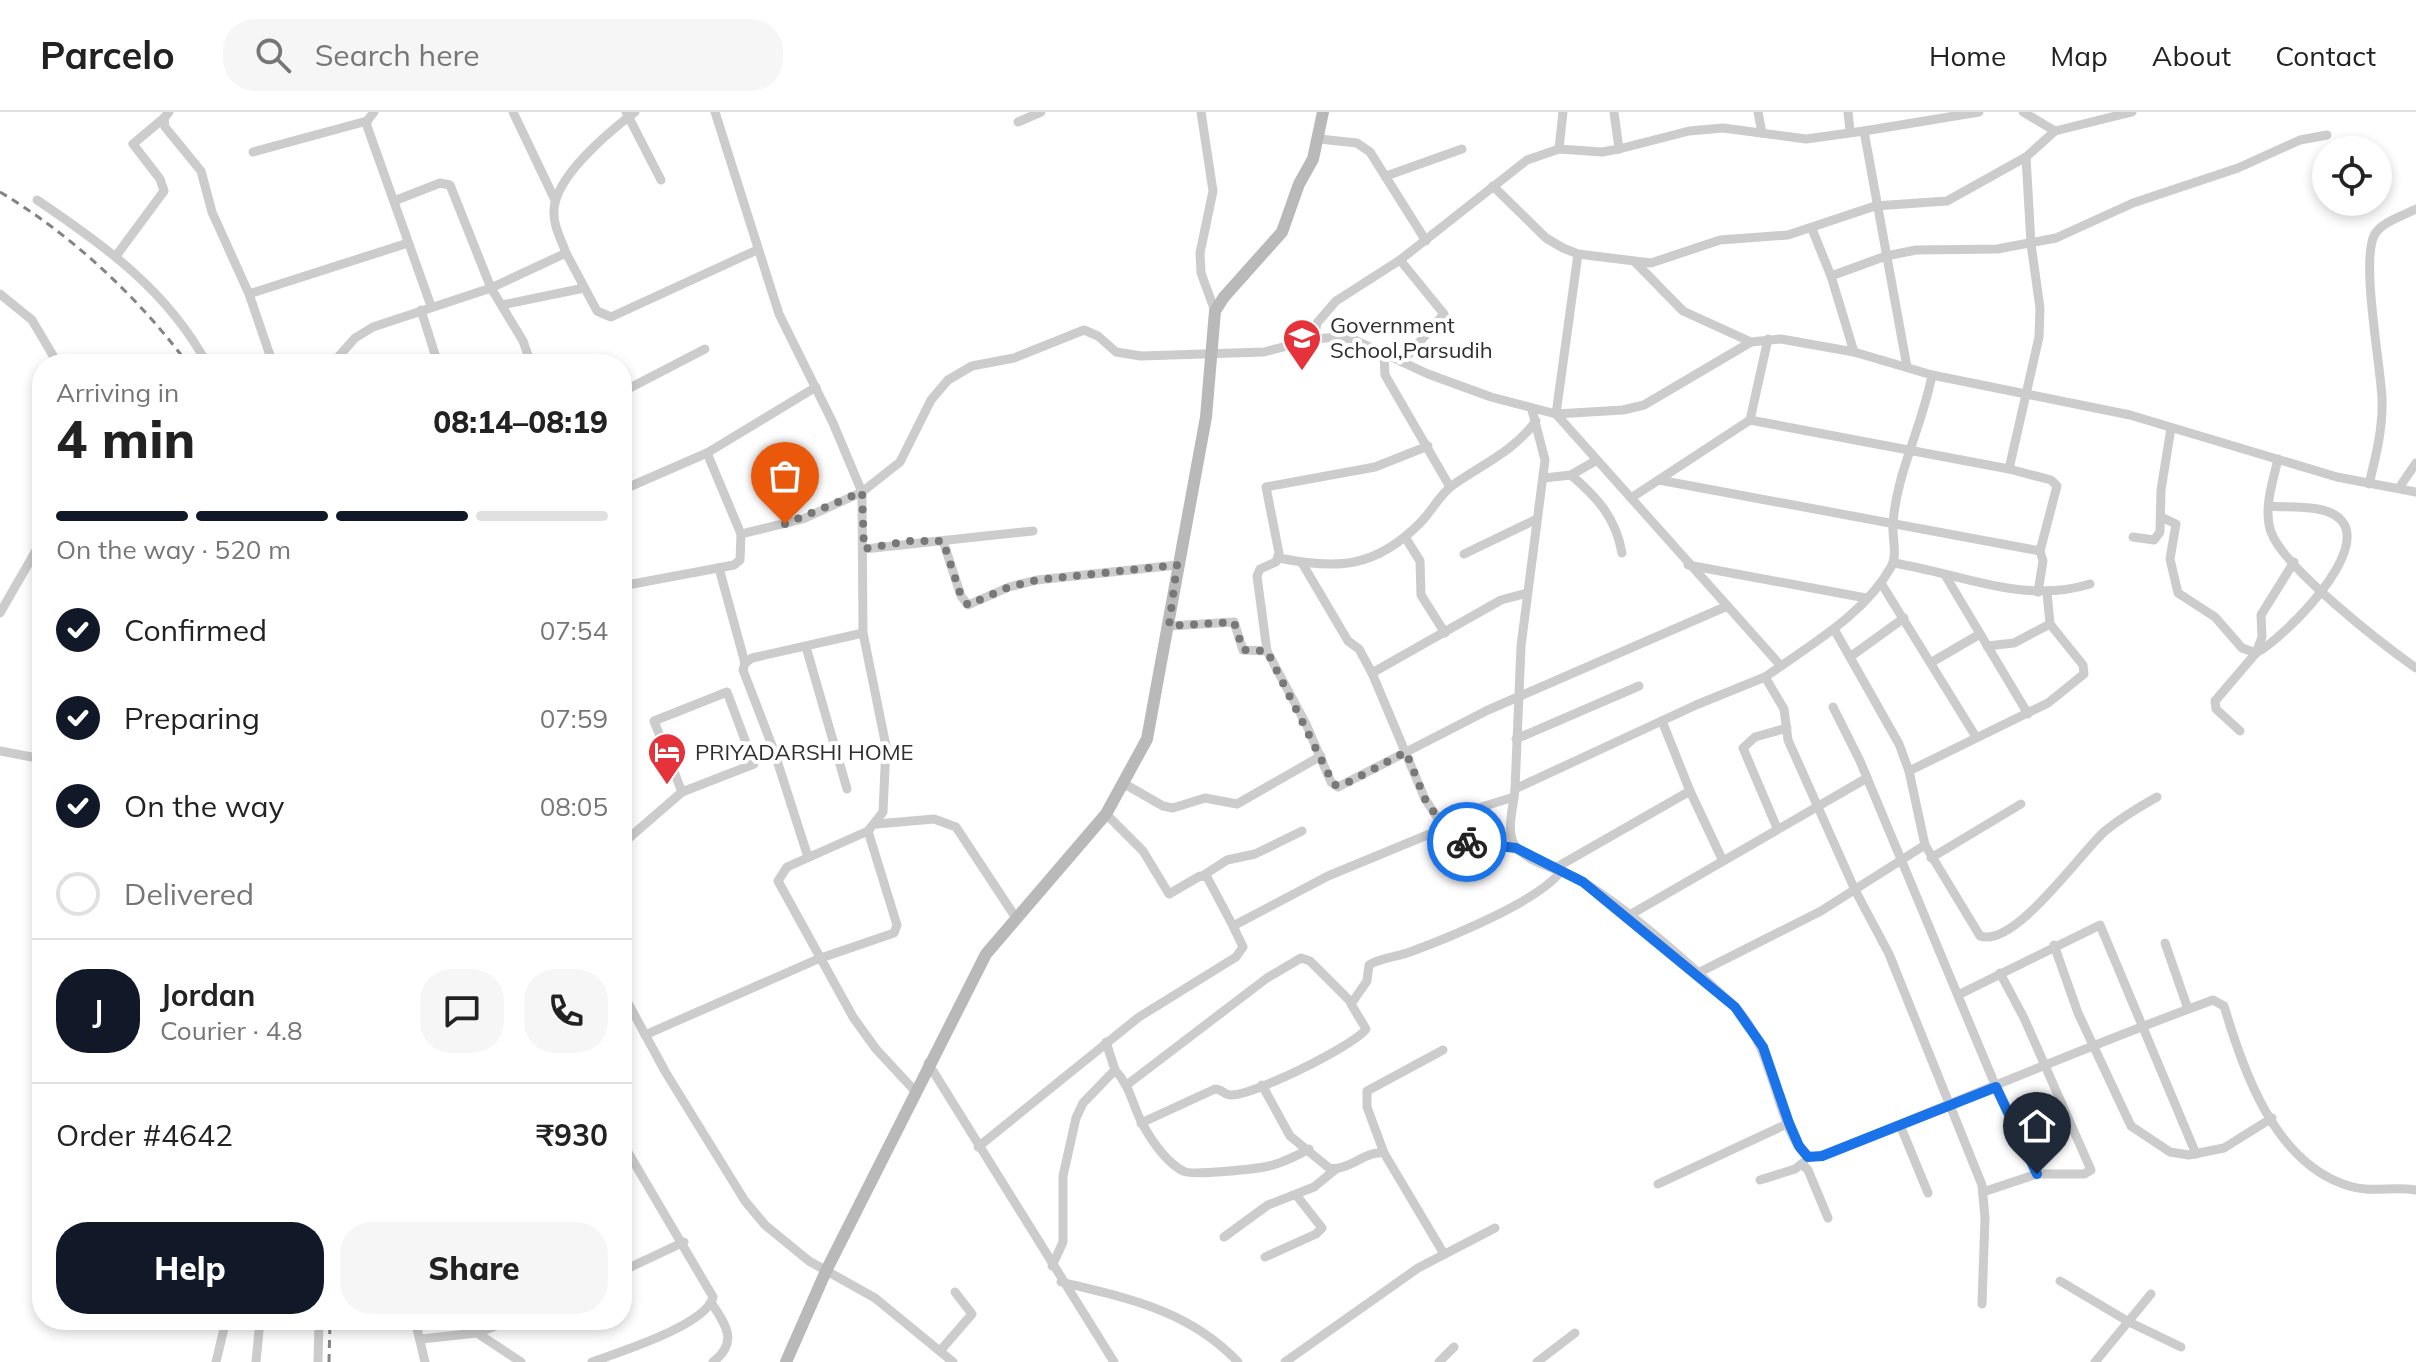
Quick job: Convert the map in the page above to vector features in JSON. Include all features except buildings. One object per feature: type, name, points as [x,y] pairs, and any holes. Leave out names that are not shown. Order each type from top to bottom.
[{"type":"main road","points":[[786,1362],[826,1271],[914,1090],[986,954],[1106,814],[1147,739],[1206,417],[1215,311],[1282,232],[1319,139],[1323,112]]},
{"type":"street","points":[[253,152],[367,121],[374,112]]},
{"type":"street","points":[[513,112],[555,200]]},
{"type":"street","points":[[715,112],[779,314],[816,387],[862,492],[863,633],[886,746],[883,812],[877,824],[868,831],[787,867],[778,881],[818,959],[876,1049],[914,1090]]},
{"type":"street","points":[[1018,122],[1041,112]]},
{"type":"street","points":[[1201,112],[1213,191],[1200,253],[1201,273],[1215,311]]},
{"type":"street","points":[[1559,149],[1563,112]]},
{"type":"street","points":[[1614,112],[1619,149]]},
{"type":"street","points":[[1758,112],[1762,133]]},
{"type":"street","points":[[1848,112],[1850,131]]},
{"type":"street","points":[[1314,339],[1323,312],[1426,241],[1527,160],[1559,149],[1602,152],[1689,131],[1723,128],[1806,139],[1979,112]]},
{"type":"street","points":[[2023,112],[2055,131]]},
{"type":"street","points":[[1493,186],[1546,238],[1578,254],[1635,262],[1671,258],[1738,237],[1766,238],[1812,229],[1875,206],[1947,201],[2026,157],[2055,131],[2132,112]]},
{"type":"street","points":[[661,180],[630,114],[589,148],[555,200],[553,214],[566,253],[597,311],[611,317],[757,250]]},
{"type":"street","points":[[116,256],[164,191],[160,179],[133,144],[167,115]]},
{"type":"street","points":[[167,115],[165,127],[201,171],[212,212],[249,294],[270,354]]},
{"type":"street","points":[[367,121],[408,243],[436,354]]},
{"type":"street","points":[[1864,131],[1875,206],[1907,367]]},
{"type":"street","points":[[1831,276],[1886,256],[1916,250],[1997,249],[2056,238],[2133,203],[2238,168],[2300,140],[2327,135]]},
{"type":"street","points":[[1319,139],[1357,143],[1370,152],[1426,241]]},
{"type":"street","points":[[1386,176],[1462,149]]},
{"type":"street","points":[[2009,469],[2039,337],[2040,308],[2031,244],[2026,157]]},
{"type":"street","points":[[394,201],[440,183],[450,185],[491,288],[528,354]]},
{"type":"street","points":[[37,200],[116,256],[180,322],[201,354]]},
{"type":"street","points":[[2369,484],[2377,451],[2382,398],[2373,330],[2371,245],[2379,229],[2416,209]]},
{"type":"street","points":[[1812,229],[1831,276],[1854,352]]},
{"type":"street","points":[[249,294],[408,243]]},
{"type":"street","points":[[342,354],[365,330],[491,288],[566,253]]},
{"type":"street","points":[[1578,254],[1556,414],[1725,607],[1781,666]]},
{"type":"street","points":[[1400,260],[1444,314],[1402,362]]},
{"type":"street","points":[[1635,262],[1683,311],[1751,342]]},
{"type":"street","points":[[502,305],[584,288]]},
{"type":"street","points":[[0,294],[32,320],[52,354]]},
{"type":"street","points":[[741,534],[803,519],[862,492],[900,462],[931,400],[948,380],[972,366],[1014,358],[1084,330],[1124,355],[1264,352],[1314,339],[1355,340],[1402,362],[1532,410],[1556,414],[1623,410],[1644,405],[1751,342],[1768,339],[1854,352],[1932,375],[2117,412],[2369,484],[2416,492]]},
{"type":"street","points":[[1631,498],[1750,420],[1768,339]]},
{"type":"street","points":[[632,387],[705,349]]},
{"type":"street","points":[[1384,354],[1385,375],[1450,487]]},
{"type":"street","points":[[1432,833],[1439,820],[1515,793],[1662,721],[1765,677],[1834,629],[1881,583],[1893,563],[1893,525],[1932,375]]},
{"type":"street","points":[[632,486],[707,453],[816,387]]},
{"type":"street","points":[[1516,848],[1510,828],[1515,793],[1517,697],[1545,460],[1532,410]]},
{"type":"street","points":[[1750,420],[2009,469],[2051,480],[2057,486],[2040,551],[2043,592],[2050,624],[2085,671],[2058,697],[1909,771]]},
{"type":"street","points":[[1536,421],[1514,446],[1450,487],[1405,537],[1358,562],[1336,567],[1279,558],[1260,569],[1257,576],[1267,651],[1321,756],[1331,782],[1338,787],[1517,697],[1725,607]]},
{"type":"street","points":[[2133,537],[2158,537],[2161,490],[2171,428]]},
{"type":"street","points":[[1279,558],[1265,490],[1269,484],[1375,467],[1428,446]]},
{"type":"street","points":[[632,584],[719,568],[740,560],[741,534],[707,453]]},
{"type":"street","points":[[2278,459],[2269,506],[2271,533],[2294,562],[2322,589],[2416,668]]},
{"type":"street","points":[[1544,478],[1571,475],[1597,460]]},
{"type":"street","points":[[2399,488],[2416,463]]},
{"type":"street","points":[[1571,475],[1614,521],[1622,553]]},
{"type":"street","points":[[1659,480],[2040,551]]},
{"type":"street","points":[[2240,731],[2220,714],[2215,701],[2256,653],[2283,635],[2322,589],[2345,550],[2347,528],[2332,513],[2269,506]]},
{"type":"street","points":[[2161,517],[2176,524],[2170,559],[2178,593],[2215,617],[2242,648],[2256,653]]},
{"type":"street","points":[[1464,554],[1537,519]]},
{"type":"street","points":[[864,549],[909,541],[943,541],[1033,531]]},
{"type":"street","points":[[1405,537],[1420,561],[1421,595],[1445,633]]},
{"type":"street","points":[[943,541],[961,596],[968,605],[1009,587],[1037,580],[1177,565]]},
{"type":"street","points":[[0,613],[32,557]]},
{"type":"street","points":[[2256,653],[2262,637],[2261,615],[2294,562]]},
{"type":"street","points":[[1302,563],[1348,641],[1359,649],[1372,673],[1425,799],[1439,820]]},
{"type":"street","points":[[1893,563],[2043,592],[2090,584]]},
{"type":"street","points":[[1688,565],[1866,598]]},
{"type":"street","points":[[719,568],[745,663],[743,670],[778,761],[808,857]]},
{"type":"street","points":[[1945,575],[2028,714]]},
{"type":"street","points":[[1881,583],[1976,737]]},
{"type":"street","points":[[1372,673],[1501,600],[1527,593]]},
{"type":"street","points":[[1850,657],[1904,618]]},
{"type":"street","points":[[1169,626],[1234,622],[1243,650],[1267,651]]},
{"type":"street","points":[[1987,646],[2014,643],[2050,624]]},
{"type":"street","points":[[1834,629],[1889,724],[1909,771],[1925,845],[1931,858],[1975,931],[1986,939],[2044,901],[2105,831],[2157,797]]},
{"type":"street","points":[[745,663],[752,658],[863,633]]},
{"type":"street","points":[[1932,662],[1980,634]]},
{"type":"street","points":[[806,647],[847,789]]},
{"type":"street","points":[[1765,677],[1784,709],[1788,740],[1855,890],[1889,954],[1983,1192],[1982,1304]]},
{"type":"street","points":[[1516,739],[1639,686]]},
{"type":"street","points":[[632,835],[682,792],[754,764],[727,692],[654,721],[682,792]]},
{"type":"street","points":[[1833,707],[1867,778],[1996,1087],[2037,1174]]},
{"type":"street","points":[[1662,721],[1722,859]]},
{"type":"street","points":[[1777,828],[1743,748],[1755,737],[1787,728]]},
{"type":"street","points":[[0,751],[32,757]]},
{"type":"street","points":[[1123,783],[1163,806],[1173,808],[1205,798],[1237,804],[1321,756]]},
{"type":"street","points":[[1628,916],[1867,778]]},
{"type":"street","points":[[1351,1002],[1367,981],[1369,965],[1422,948],[1543,891],[1560,868],[1690,791]]},
{"type":"street","points":[[1931,858],[2021,804]]},
{"type":"street","points":[[1106,814],[1133,837],[1169,894],[1227,860],[1255,854],[1302,831]]},
{"type":"street","points":[[877,824],[934,819],[956,827],[1016,918]]},
{"type":"street","points":[[645,1035],[818,959],[897,930],[868,831]]},
{"type":"street","points":[[1233,926],[1328,876],[1432,833],[1473,843],[1516,848],[1537,861],[1560,868],[1628,916],[1750,1025],[1772,1070],[1789,1123],[1828,1218]]},
{"type":"street","points":[[1696,974],[1795,925],[1925,845]]},
{"type":"street","points":[[978,1147],[1106,1042],[1181,990],[1236,957],[1243,947],[1204,875]]},
{"type":"street","points":[[1958,995],[2054,945],[2100,925],[2196,1154]]},
{"type":"street","points":[[2165,943],[2188,1009]]},
{"type":"street","points":[[2054,945],[2069,990],[2131,1126],[2178,1156],[2224,1148],[2272,1118]]},
{"type":"street","points":[[1128,1084],[1258,985],[1301,958],[1310,961],[1351,1002],[1364,1023],[1362,1035],[1292,1074],[1232,1095],[1215,1089],[1141,1123]]},
{"type":"street","points":[[1983,1192],[2037,1174],[2084,1174],[2091,1170],[2000,973]]},
{"type":"street","points":[[1760,1180],[2141,1026],[2213,1000],[2224,1006],[2252,1088],[2296,1153],[2328,1178],[2372,1190],[2416,1190]]},
{"type":"street","points":[[632,1011],[745,1201],[765,1225],[826,1271],[875,1298],[953,1362]]},
{"type":"street","points":[[1106,1042],[1115,1070],[1128,1084],[1141,1123],[1173,1163],[1185,1173],[1199,1176],[1232,1169],[1266,1167],[1309,1149]]},
{"type":"street","points":[[1443,1050],[1367,1091],[1367,1107],[1384,1153],[1444,1254]]},
{"type":"street","points":[[928,1063],[1061,1282],[1114,1362]]},
{"type":"street","points":[[1052,1266],[1063,1242],[1063,1176],[1076,1118],[1083,1103],[1115,1070]]},
{"type":"street","points":[[1262,1085],[1290,1136],[1329,1168],[1336,1169]]},
{"type":"street","points":[[1658,1184],[1789,1123]]},
{"type":"street","points":[[1900,1125],[1928,1193]]},
{"type":"street","points":[[1224,1237],[1268,1205],[1297,1196],[1325,1180],[1336,1169],[1374,1153],[1384,1153]]},
{"type":"street","points":[[632,1161],[711,1287],[712,1304],[728,1330],[730,1342],[724,1353],[713,1362]]},
{"type":"street","points":[[1265,1257],[1322,1228],[1297,1196]]},
{"type":"street","points":[[1285,1362],[1357,1308],[1444,1254],[1495,1228]]},
{"type":"street","points":[[632,1266],[684,1242]]},
{"type":"street","points":[[2060,1281],[2129,1322],[2181,1347]]},
{"type":"street","points":[[1061,1282],[1169,1312],[1202,1329],[1238,1362]]},
{"type":"street","points":[[940,1351],[972,1314],[955,1292]]},
{"type":"street","points":[[2095,1362],[2151,1294]]},
{"type":"street","points":[[592,1362],[675,1328],[712,1304]]},
{"type":"street","points":[[216,1362],[224,1330]]},
{"type":"street","points":[[256,1362],[259,1330]]},
{"type":"street","points":[[318,1362],[319,1330]]},
{"type":"street","points":[[418,1330],[425,1362]]},
{"type":"street","points":[[421,1339],[485,1330]]},
{"type":"street","points":[[477,1333],[521,1362]]},
{"type":"street","points":[[1537,1362],[1575,1333]]},
{"type":"street","points":[[1439,1362],[1454,1347]]},
{"type":"railway","points":[[0,192],[53,228],[102,269],[126,291],[180,354]]},
{"type":"railway","points":[[329,1362],[330,1330]]},
{"type":"way so far","points":[[785,524],[862,492],[864,549],[909,541],[943,541],[961,596],[968,605],[1009,587],[1063,575],[1177,565],[1169,626],[1234,622],[1243,650],[1267,651],[1334,785],[1343,785],[1406,752],[1425,799],[1439,820],[1432,833],[1467,842]]},
{"type":"place","name":"Government School,Parsudih","points":[[1302,372]]},
{"type":"place","name":"PRIYADARSHI HOME","points":[[667,786]]},
{"type":"route","points":[[1467,842],[1516,848],[1583,882],[1735,1007],[1763,1047],[1789,1123],[1799,1146],[1808,1157],[1822,1156],[1996,1087],[2037,1174]]}]
